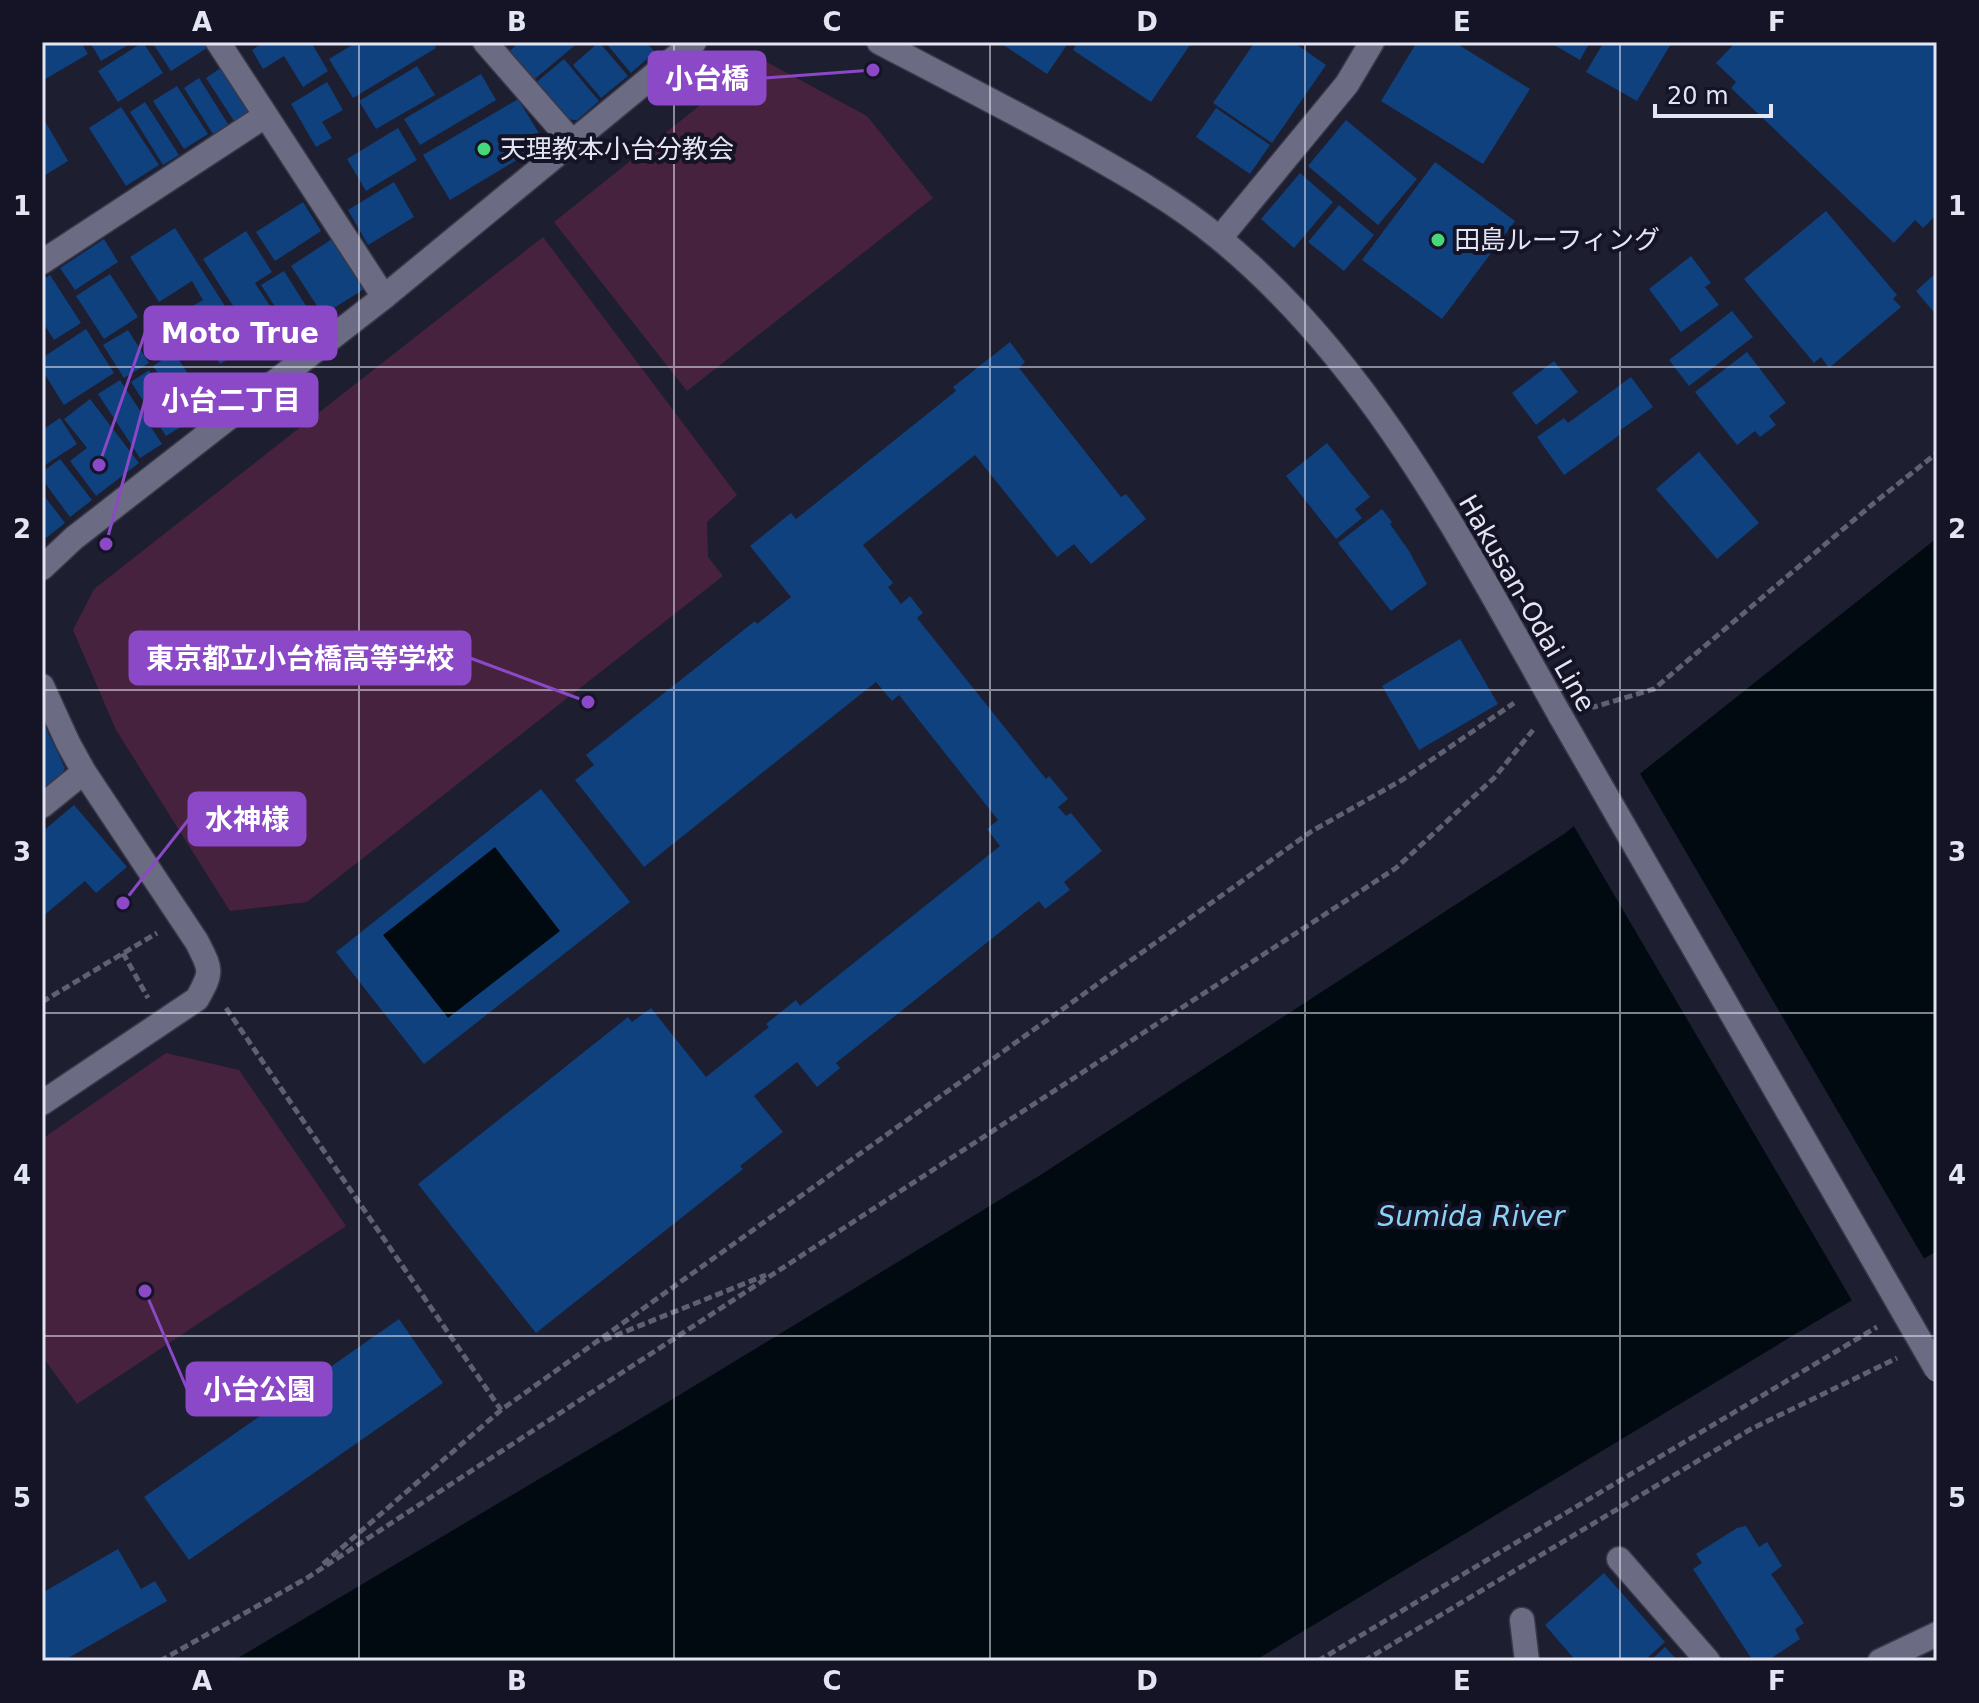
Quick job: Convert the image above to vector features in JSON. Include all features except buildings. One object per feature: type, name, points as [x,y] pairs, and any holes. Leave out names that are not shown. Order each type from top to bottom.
[{"type":"street","points":[[218,42],[384,297]]},
{"type":"street","points":[[485,42],[573,143]]},
{"type":"street","points":[[42,568],[74,538],[384,297],[694,42]]},
{"type":"street","name":"Hakusan-Odai Line","points":[[879,42],[1114,167],[1189,214],[1270,283],[1341,360],[1466,549],[1937,1370]]},
{"type":"street","points":[[1220,238],[1347,84],[1372,42]]},
{"type":"street","points":[[42,262],[265,116]]},
{"type":"street","points":[[42,686],[84,772],[182,918],[208,965],[208,981],[197,999],[42,1103]]},
{"type":"street","points":[[42,806],[84,772]]},
{"type":"street","points":[[1619,1559],[1708,1661]]},
{"type":"street","points":[[1522,1620],[1527,1661]]},
{"type":"street","points":[[1880,1661],[1937,1634]]},
{"type":"path","points":[[1586,705],[1594,707],[1654,689],[1937,453]]},
{"type":"path","points":[[307,1578],[501,1410],[1312,831],[1402,780],[1514,703]]},
{"type":"path","points":[[160,1661],[307,1578],[1396,868],[1494,778],[1536,727]]},
{"type":"path","points":[[42,1002],[182,918]]},
{"type":"path","points":[[123,953],[162,1023]]},
{"type":"path","points":[[208,981],[501,1410]]},
{"type":"path","points":[[596,1344],[779,1270]]},
{"type":"path","points":[[1318,1661],[1883,1324]]},
{"type":"path","points":[[1364,1661],[1751,1429],[1923,1346]]},
{"type":"shaded area","points":[[759,58],[867,116],[933,198],[687,391],[554,222]]},
{"type":"shaded area","points":[[543,237],[737,495],[707,522],[708,557],[723,576],[307,902],[230,911],[116,730],[73,630],[94,589]]},
{"type":"shaded area","points":[[166,1053],[239,1070],[346,1226],[77,1404],[42,1356],[42,1139]]},
{"type":"water","name":"Sumida River","points":[[1937,538],[1937,1251],[1254,1661],[233,1661],[630,1425],[1039,1176],[1564,834]]},
{"type":"water","points":[[495,847],[560,931],[448,1018],[383,935]]},
{"type":"pier","points":[[1638,770],[1926,1262],[1854,1304],[1572,823]]},
{"type":"place","name":"小台橋","points":[[873,70]]},
{"type":"place","name":"天理教本小台分教会","points":[[484,149]]},
{"type":"place","name":"田島ルーフィング","points":[[1438,240]]},
{"type":"place","name":"Moto True","points":[[99,465]]},
{"type":"place","name":"小台二丁目","points":[[106,544]]},
{"type":"place","name":"東京都立小台橋高等学校","points":[[588,702]]},
{"type":"place","name":"水神様","points":[[123,903]]},
{"type":"place","name":"小台公園","points":[[145,1291]]}]
